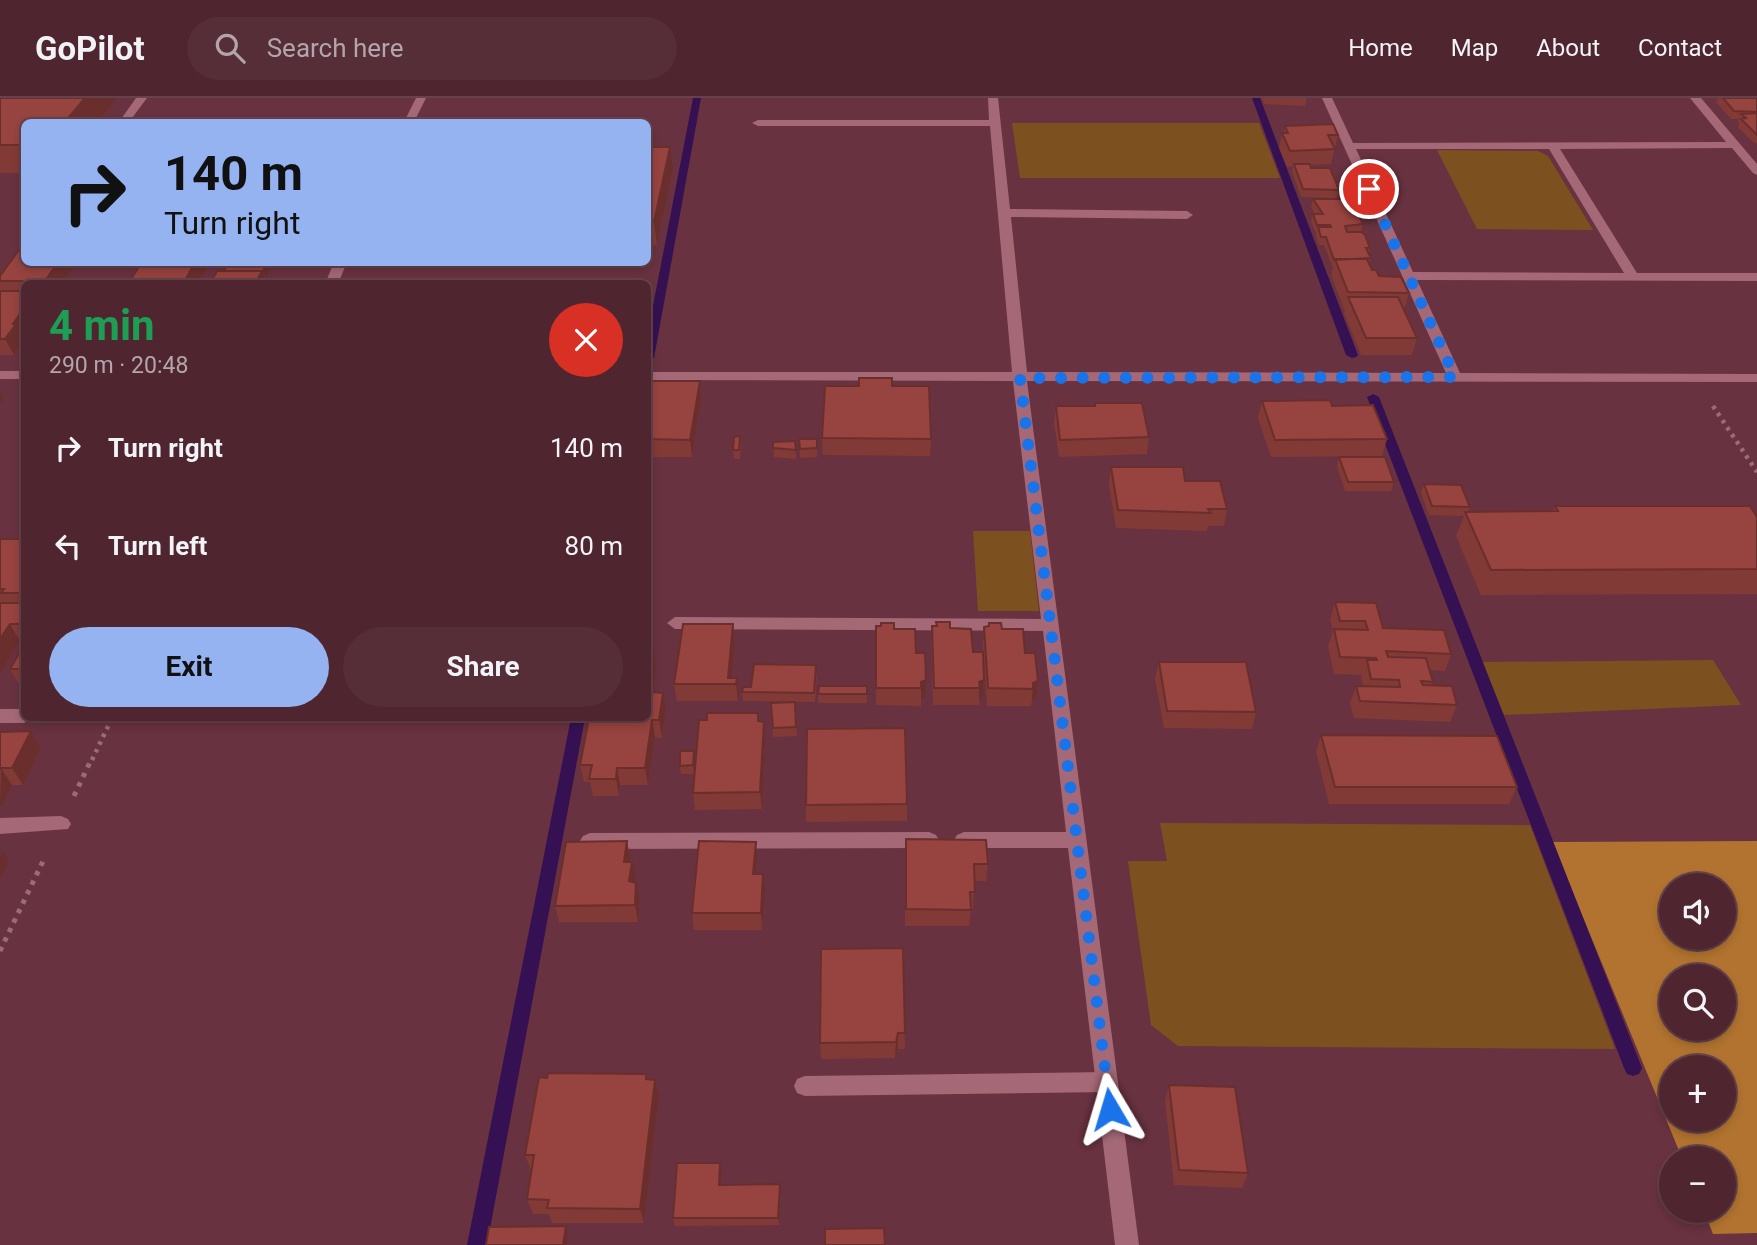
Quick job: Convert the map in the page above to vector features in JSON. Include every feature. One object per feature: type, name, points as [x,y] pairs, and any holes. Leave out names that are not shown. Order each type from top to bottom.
[{"type":"street","points":[[126,119],[142,98]]},
{"type":"street","points":[[410,119],[421,98]]},
{"type":"street","points":[[993,98],[1020,378],[1127,1245]]},
{"type":"street","points":[[1327,98],[1455,377]]},
{"type":"street","points":[[1695,98],[1757,171]]},
{"type":"street","points":[[758,124],[995,123]]},
{"type":"street","points":[[1552,145],[1633,277]]},
{"type":"street","points":[[1349,146],[1735,145]]},
{"type":"street","points":[[1004,213],[1187,215]]},
{"type":"street","points":[[1409,276],[1757,277]]},
{"type":"street","points":[[0,375],[21,375]]},
{"type":"street","points":[[651,376],[1757,378]]},
{"type":"street","points":[[675,623],[1051,625]]},
{"type":"street","points":[[0,716],[21,716]]},
{"type":"street","points":[[0,826],[61,824]]},
{"type":"street","points":[[590,841],[1077,840]]},
{"type":"street","points":[[805,1086],[1107,1082]]},
{"type":"path","points":[[1711,402],[1757,472]]},
{"type":"shaded area","points":[[1012,123],[1259,123],[1280,178],[1020,178]]},
{"type":"shaded area","points":[[1437,150],[1538,151],[1548,156],[1593,230],[1477,229]]},
{"type":"shaded area","points":[[973,531],[1030,531],[1039,611],[978,611]]},
{"type":"shaded area","points":[[1713,660],[1741,705],[1504,715],[1482,662]]},
{"type":"shaded area","points":[[1160,823],[1530,825],[1615,1049],[1178,1046],[1151,1025],[1128,861],[1167,861]]},
{"type":"shaded area","points":[[1757,841],[1757,1233],[1713,1234],[1709,1223],[1736,1223],[1736,1146],[1677,1146],[1671,1132],[1736,1132],[1736,1055],[1659,1055],[1659,1102],[1552,842]]},
{"type":"building","points":[[0,98],[85,98],[68,119],[21,119],[21,145],[0,145]]},
{"type":"building","points":[[1723,98],[1757,98],[1757,112],[1734,111]]},
{"type":"building","points":[[1757,113],[1757,135],[1741,119],[1746,118],[1741,114]]},
{"type":"building","points":[[1333,124],[1338,135],[1328,135],[1335,149],[1290,151],[1282,133],[1288,133],[1285,126]]},
{"type":"building","points":[[651,147],[670,147],[654,222],[651,222]]},
{"type":"building","points":[[1294,164],[1330,168],[1339,190],[1303,189]]},
{"type":"building","points":[[1313,199],[1347,199],[1354,214],[1358,214],[1363,224],[1345,226],[1347,232],[1362,232],[1365,235],[1370,248],[1366,248],[1371,258],[1334,260],[1326,237],[1321,237],[1318,227],[1331,227],[1317,225],[1313,214],[1323,214]]},
{"type":"building","points":[[21,247],[21,266],[55,266],[46,280],[0,281],[0,276]]},
{"type":"building","points":[[1335,259],[1367,259],[1372,270],[1376,270],[1379,276],[1401,277],[1409,293],[1348,292]]},
{"type":"building","points":[[139,266],[193,266],[185,280],[131,280]]},
{"type":"building","points":[[227,266],[265,266],[263,271],[224,271]]},
{"type":"building","points":[[217,271],[262,271],[257,280],[212,280]]},
{"type":"building","points":[[0,291],[21,291],[21,312],[13,324],[16,324],[5,339],[0,339]]},
{"type":"building","points":[[1348,297],[1398,297],[1417,338],[1366,338]]},
{"type":"building","points":[[859,378],[892,378],[892,386],[929,386],[931,439],[822,438],[825,386],[859,386]]},
{"type":"building","points":[[651,381],[700,381],[690,440],[651,439]]},
{"type":"building","points":[[1330,400],[1332,406],[1373,405],[1387,439],[1275,440],[1262,401]]},
{"type":"building","points":[[1095,403],[1142,403],[1149,437],[1060,440],[1056,406],[1095,406]]},
{"type":"building","points":[[740,436],[739,450],[733,450],[734,437]]},
{"type":"building","points":[[799,439],[817,439],[817,448],[800,449]]},
{"type":"building","points":[[795,441],[796,450],[773,448],[773,442]]},
{"type":"building","points":[[1339,457],[1385,457],[1394,482],[1348,482]]},
{"type":"building","points":[[1111,467],[1183,467],[1185,481],[1220,481],[1227,509],[1208,509],[1211,513],[1118,510]]},
{"type":"building","points":[[1424,484],[1461,485],[1470,507],[1432,506]]},
{"type":"building","points":[[1555,506],[1750,506],[1757,517],[1757,569],[1491,570],[1465,512],[1558,511]]},
{"type":"building","points":[[0,539],[21,539],[21,593],[1,593],[4,589],[0,589]]},
{"type":"building","points":[[1335,602],[1376,603],[1383,628],[1444,630],[1451,654],[1386,651],[1388,657],[1426,658],[1433,682],[1421,681],[1423,685],[1452,686],[1457,705],[1360,701],[1356,686],[1400,687],[1399,680],[1371,679],[1367,660],[1377,660],[1376,658],[1340,657],[1334,629],[1368,630],[1365,621],[1340,621]]},
{"type":"building","points":[[0,603],[21,603],[19,624],[10,624],[0,639]]},
{"type":"building","points":[[936,622],[950,622],[950,628],[971,629],[973,652],[983,652],[984,680],[979,682],[980,688],[934,688],[932,626],[937,626]]},
{"type":"building","points":[[881,623],[894,623],[894,629],[915,629],[916,653],[925,653],[926,680],[921,682],[921,688],[876,688],[876,626],[881,626]]},
{"type":"building","points":[[989,623],[1001,623],[1002,629],[1023,629],[1025,653],[1035,653],[1038,681],[1033,683],[1033,689],[988,688],[984,627],[989,626]]},
{"type":"building","points":[[683,624],[733,624],[728,678],[737,678],[736,684],[674,684]]},
{"type":"building","points":[[21,650],[21,669],[10,669]]},
{"type":"building","points":[[1159,662],[1246,662],[1256,712],[1167,711]]},
{"type":"building","points":[[754,664],[816,665],[814,693],[742,692],[743,687],[751,687]]},
{"type":"building","points":[[819,686],[867,686],[867,694],[818,694]]},
{"type":"building","points":[[651,692],[663,693],[659,720],[652,720],[645,768],[617,768],[616,779],[589,779],[592,765],[580,765],[588,721],[651,721]]},
{"type":"building","points":[[795,702],[796,727],[773,728],[771,703]]},
{"type":"building","points":[[707,713],[758,713],[758,721],[764,722],[760,792],[693,793],[699,720],[707,720]]},
{"type":"building","points":[[905,728],[907,804],[806,805],[807,729]]},
{"type":"building","points":[[31,731],[12,768],[0,769],[0,732]]},
{"type":"building","points":[[1321,735],[1497,736],[1517,787],[1335,787]]},
{"type":"building","points":[[680,751],[694,751],[693,765],[680,766]]},
{"type":"building","points":[[906,839],[986,840],[988,864],[974,864],[975,892],[970,892],[971,910],[906,909]]},
{"type":"building","points":[[627,841],[624,862],[632,862],[629,881],[636,883],[635,905],[555,906],[566,842]]},
{"type":"building","points":[[699,841],[756,842],[753,874],[763,874],[761,913],[692,913]]},
{"type":"building","points":[[903,948],[905,1033],[898,1033],[896,1042],[820,1043],[821,949]]},
{"type":"building","points":[[548,1073],[646,1074],[646,1079],[655,1080],[640,1209],[547,1208],[549,1200],[527,1199],[534,1155],[525,1155],[539,1077],[547,1078]]},
{"type":"building","points":[[1169,1085],[1235,1087],[1248,1173],[1179,1170]]},
{"type":"building","points":[[677,1163],[720,1163],[719,1185],[780,1184],[778,1218],[673,1218]]},
{"type":"building","points":[[566,1226],[563,1245],[486,1245],[489,1227]]},
{"type":"building","points":[[884,1228],[885,1245],[825,1245],[825,1229]]},
{"type":"waterway","points":[[651,342],[697,98]]},
{"type":"waterway","points":[[1256,98],[1352,355]]},
{"type":"waterway","points":[[1373,397],[1633,1068]]},
{"type":"waterway","points":[[477,1245],[577,721]]},
{"type":"route","points":[[1110,1109],[1020,378],[1455,377],[1369,189]]}]
